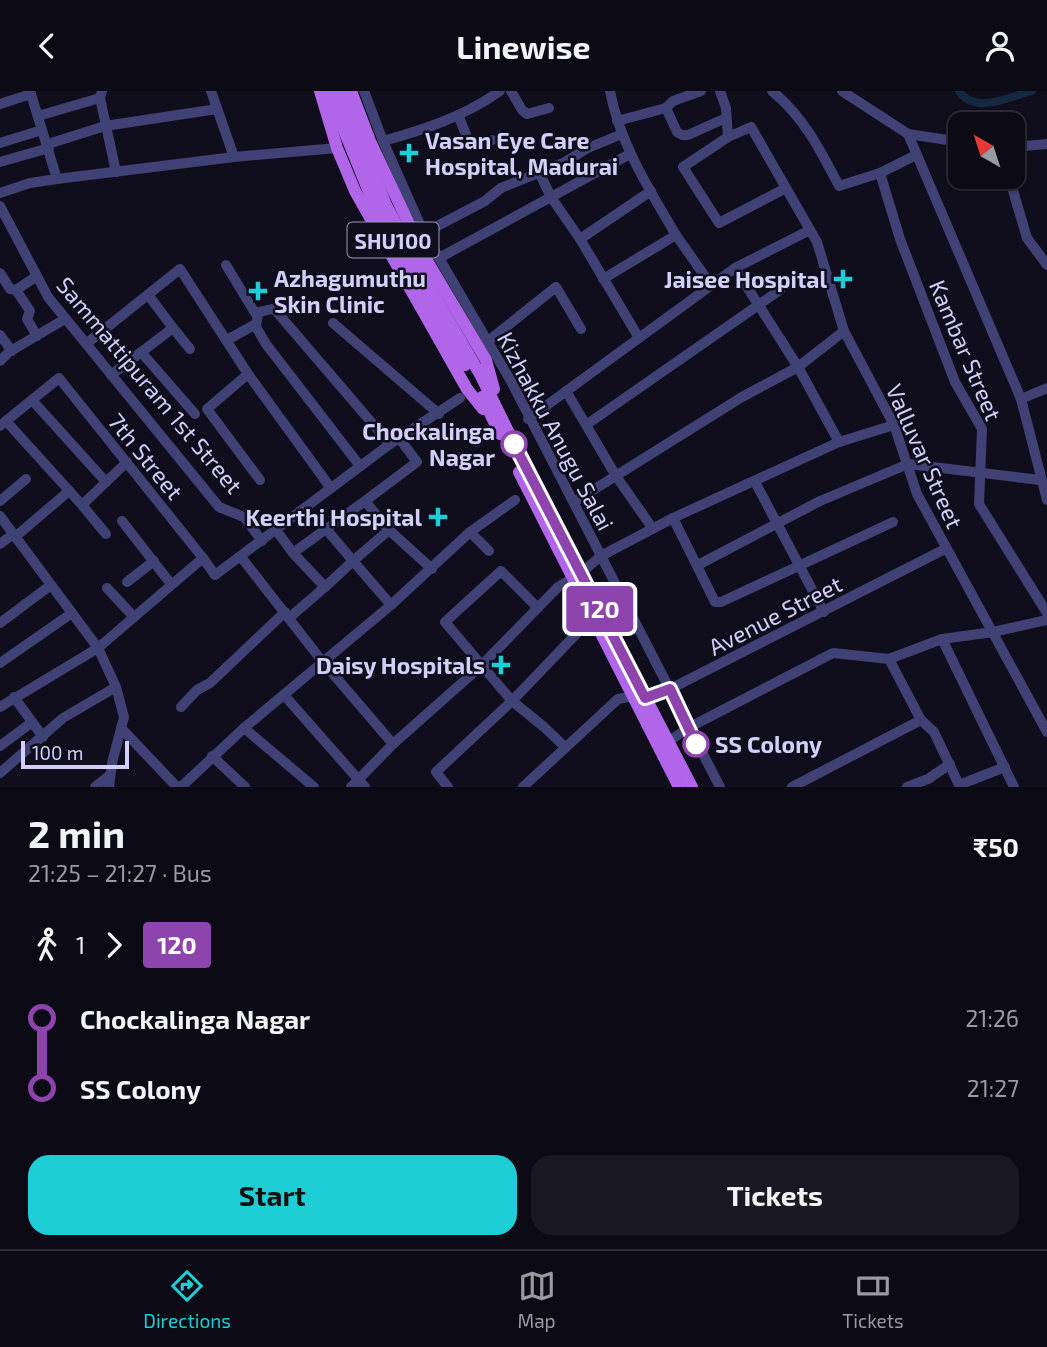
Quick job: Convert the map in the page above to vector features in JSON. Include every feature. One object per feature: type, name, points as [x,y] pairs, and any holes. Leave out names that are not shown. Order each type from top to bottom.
[{"type":"main road","points":[[320,91],[337,148],[355,191],[467,389],[497,418]]},
{"type":"main road","name":"SHU100","points":[[328,91],[376,209],[415,281],[477,379]]},
{"type":"main road","name":"SHU100","points":[[340,91],[386,205],[639,697],[679,787]]},
{"type":"main road","points":[[351,91],[370,141],[423,254],[486,360],[497,418]]},
{"type":"main road","name":"SHU100","points":[[639,697],[668,742],[692,787]]},
{"type":"street","points":[[211,91],[234,157]]},
{"type":"street","name":"Kizhakku Anugu Salai","points":[[364,91],[424,233],[512,383],[528,419],[574,502],[720,787]]},
{"type":"street","points":[[383,141],[408,135],[458,115],[500,91]]},
{"type":"street","points":[[511,91],[527,114],[549,108]]},
{"type":"street","points":[[610,91],[617,121],[630,154],[676,235],[711,285]]},
{"type":"street","points":[[617,121],[666,108],[673,101],[701,91]]},
{"type":"street","points":[[720,91],[728,137],[683,167],[719,223],[786,188]]},
{"type":"street","points":[[772,91],[805,127],[823,153],[839,186],[880,173],[916,155]]},
{"type":"street","points":[[842,91],[908,134],[948,140]]},
{"type":"street","points":[[0,104],[31,93],[57,179]]},
{"type":"street","points":[[38,116],[101,95],[116,172]]},
{"type":"street","points":[[666,108],[677,132],[682,135],[688,135],[726,118]]},
{"type":"street","points":[[0,162],[105,126],[217,109]]},
{"type":"street","points":[[458,115],[470,144],[492,140]]},
{"type":"street","name":"Valluvar Street","points":[[728,137],[751,127],[817,242],[844,331],[894,425],[916,494],[1047,731]]},
{"type":"street","points":[[0,143],[42,130]]},
{"type":"street","points":[[424,233],[485,201],[501,188],[563,163],[587,148],[622,134]]},
{"type":"street","points":[[908,134],[1021,399],[1047,501]]},
{"type":"street","points":[[1026,146],[1047,144]]},
{"type":"street","points":[[0,193],[30,183],[57,179],[234,157],[337,148]]},
{"type":"street","points":[[439,258],[630,154]]},
{"type":"street","points":[[539,172],[551,197],[580,239],[639,338]]},
{"type":"street","name":"Kambar Street","points":[[880,173],[900,239],[954,382],[982,429],[979,504],[1047,613]]},
{"type":"street","points":[[1013,189],[1027,238],[1047,265]]},
{"type":"street","points":[[580,239],[651,191]]},
{"type":"street","name":"Sammattipuram 1st Street","points":[[0,206],[48,297],[65,319],[219,507],[244,517],[262,541]]},
{"type":"street","points":[[528,419],[735,268],[810,230]]},
{"type":"street","points":[[603,279],[676,235]]},
{"type":"street","points":[[226,265],[257,319],[266,344],[360,466]]},
{"type":"street","points":[[735,268],[797,367],[839,442]]},
{"type":"street","points":[[86,345],[180,269],[248,374],[330,487]]},
{"type":"street","points":[[0,273],[10,289],[16,290],[37,276]]},
{"type":"street","points":[[487,342],[556,287],[581,329]]},
{"type":"street","points":[[16,290],[30,311],[27,319],[37,336]]},
{"type":"street","points":[[586,425],[780,290]]},
{"type":"street","points":[[149,296],[190,349]]},
{"type":"street","points":[[227,340],[267,310],[276,311],[394,441],[417,462],[293,553]]},
{"type":"street","points":[[0,361],[65,319]]},
{"type":"street","points":[[332,323],[439,414]]},
{"type":"street","points":[[111,375],[173,328]]},
{"type":"street","points":[[574,502],[742,397],[797,367],[844,331]]},
{"type":"street","points":[[0,335],[12,351]]},
{"type":"street","points":[[141,352],[195,414]]},
{"type":"street","points":[[248,374],[207,409],[260,480]]},
{"type":"street","name":"7th Street","points":[[32,400],[59,378],[203,558]]},
{"type":"street","points":[[1021,399],[1047,388]]},
{"type":"street","points":[[566,391],[616,476],[653,529]]},
{"type":"street","points":[[0,706],[98,648],[203,558],[215,575],[330,487],[460,398]]},
{"type":"street","points":[[106,482],[32,400],[3,423],[82,505],[106,534]]},
{"type":"street","points":[[284,695],[359,785],[393,744],[481,666],[558,587],[601,556],[673,518],[839,442],[894,425]]},
{"type":"street","points":[[1033,453],[1047,451]]},
{"type":"street","points":[[82,505],[127,462]]},
{"type":"street","points":[[698,565],[820,501],[908,464],[1040,480]]},
{"type":"street","points":[[0,501],[26,479]]},
{"type":"street","points":[[755,482],[824,612]]},
{"type":"street","points":[[0,544],[69,491]]},
{"type":"street","points":[[121,728],[179,787],[244,728],[432,569],[470,531],[515,501]]},
{"type":"street","points":[[365,502],[389,530],[432,569]]},
{"type":"street","points":[[673,518],[715,602],[721,602],[893,522]]},
{"type":"street","points":[[1,519],[98,648],[116,687],[124,717],[109,781],[94,787]]},
{"type":"street","points":[[122,521],[172,584]]},
{"type":"street","points":[[326,529],[391,605]]},
{"type":"street","points":[[276,530],[293,553],[325,587]]},
{"type":"street","points":[[181,707],[197,690],[210,683],[389,530]]},
{"type":"street","points":[[470,531],[489,551]]},
{"type":"street","name":"Avenue Street","points":[[565,747],[618,699],[670,689],[945,549]]},
{"type":"street","points":[[241,557],[322,661],[393,744]]},
{"type":"street","points":[[127,582],[154,561]]},
{"type":"street","points":[[523,787],[565,747],[512,701],[445,622],[501,571],[538,608]]},
{"type":"street","points":[[0,622],[51,585]]},
{"type":"street","points":[[107,588],[134,617]]},
{"type":"street","points":[[0,663],[72,613]]},
{"type":"street","points":[[668,742],[688,728],[833,653],[889,659],[942,639],[993,632],[1047,620]]},
{"type":"street","points":[[448,787],[436,772],[512,701],[581,629]]},
{"type":"street","points":[[942,639],[1014,787]]},
{"type":"street","points":[[889,659],[921,720],[934,732],[959,786],[1005,767]]},
{"type":"street","points":[[0,773],[63,718],[116,687]]},
{"type":"street","points":[[14,698],[43,737]]},
{"type":"street","points":[[792,787],[921,720]]},
{"type":"street","points":[[0,746],[31,723]]},
{"type":"street","points":[[244,728],[314,787]]},
{"type":"street","points":[[212,756],[239,785]]},
{"type":"street","points":[[907,787],[928,779],[950,764]]},
{"type":"waterway","points":[[959,91],[966,98],[983,103],[1032,91]]},
{"type":"bus line","name":"120","points":[[514,444],[645,698],[670,689],[696,744]]},
{"type":"place","name":"Vasan Eye Care Hospital, Madurai","points":[[409,153]]},
{"type":"place","name":"Jaisee Hospital","points":[[843,279]]},
{"type":"place","name":"Azhagumuthu Skin Clinic","points":[[258,291]]},
{"type":"place","name":"Chockalinga Nagar","points":[[514,444]]},
{"type":"place","name":"Keerthi Hospital","points":[[438,517]]},
{"type":"place","name":"Daisy Hospitals","points":[[501,665]]},
{"type":"place","name":"SS Colony","points":[[696,744]]}]
